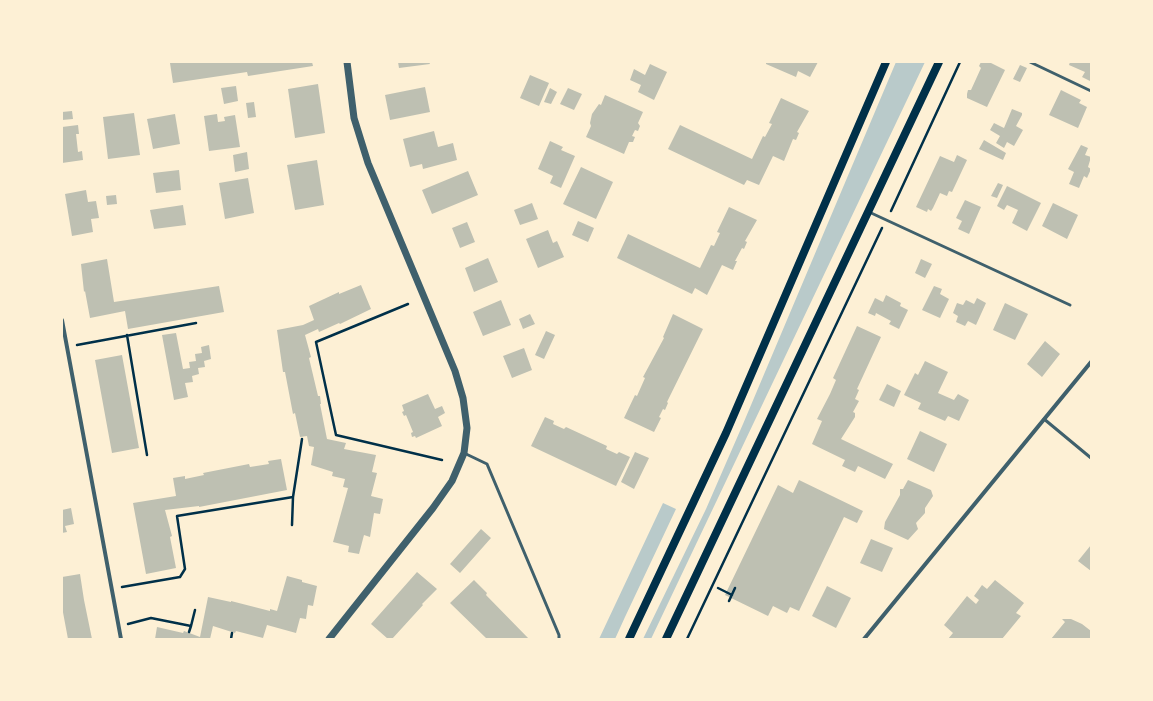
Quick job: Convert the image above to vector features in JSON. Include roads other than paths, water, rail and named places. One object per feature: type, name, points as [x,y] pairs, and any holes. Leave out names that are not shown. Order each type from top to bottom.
[{"type":"main road","points":[[629,639],[726,433],[818,216],[886,62]]},
{"type":"main road","points":[[666,639],[939,62]]},
{"type":"street","points":[[329,639],[433,508],[452,481],[464,453],[467,428],[463,398],[455,371],[368,164],[354,118],[347,62]]},
{"type":"street","points":[[62,320],[121,639]]},
{"type":"street","points":[[864,639],[1091,362]]},
{"type":"lane","points":[[1030,62],[1091,91]]},
{"type":"lane","points":[[869,212],[1070,305]]},
{"type":"lane","points":[[1044,419],[1091,458]]},
{"type":"lane","points":[[464,453],[487,464],[559,635],[559,639]]}]
